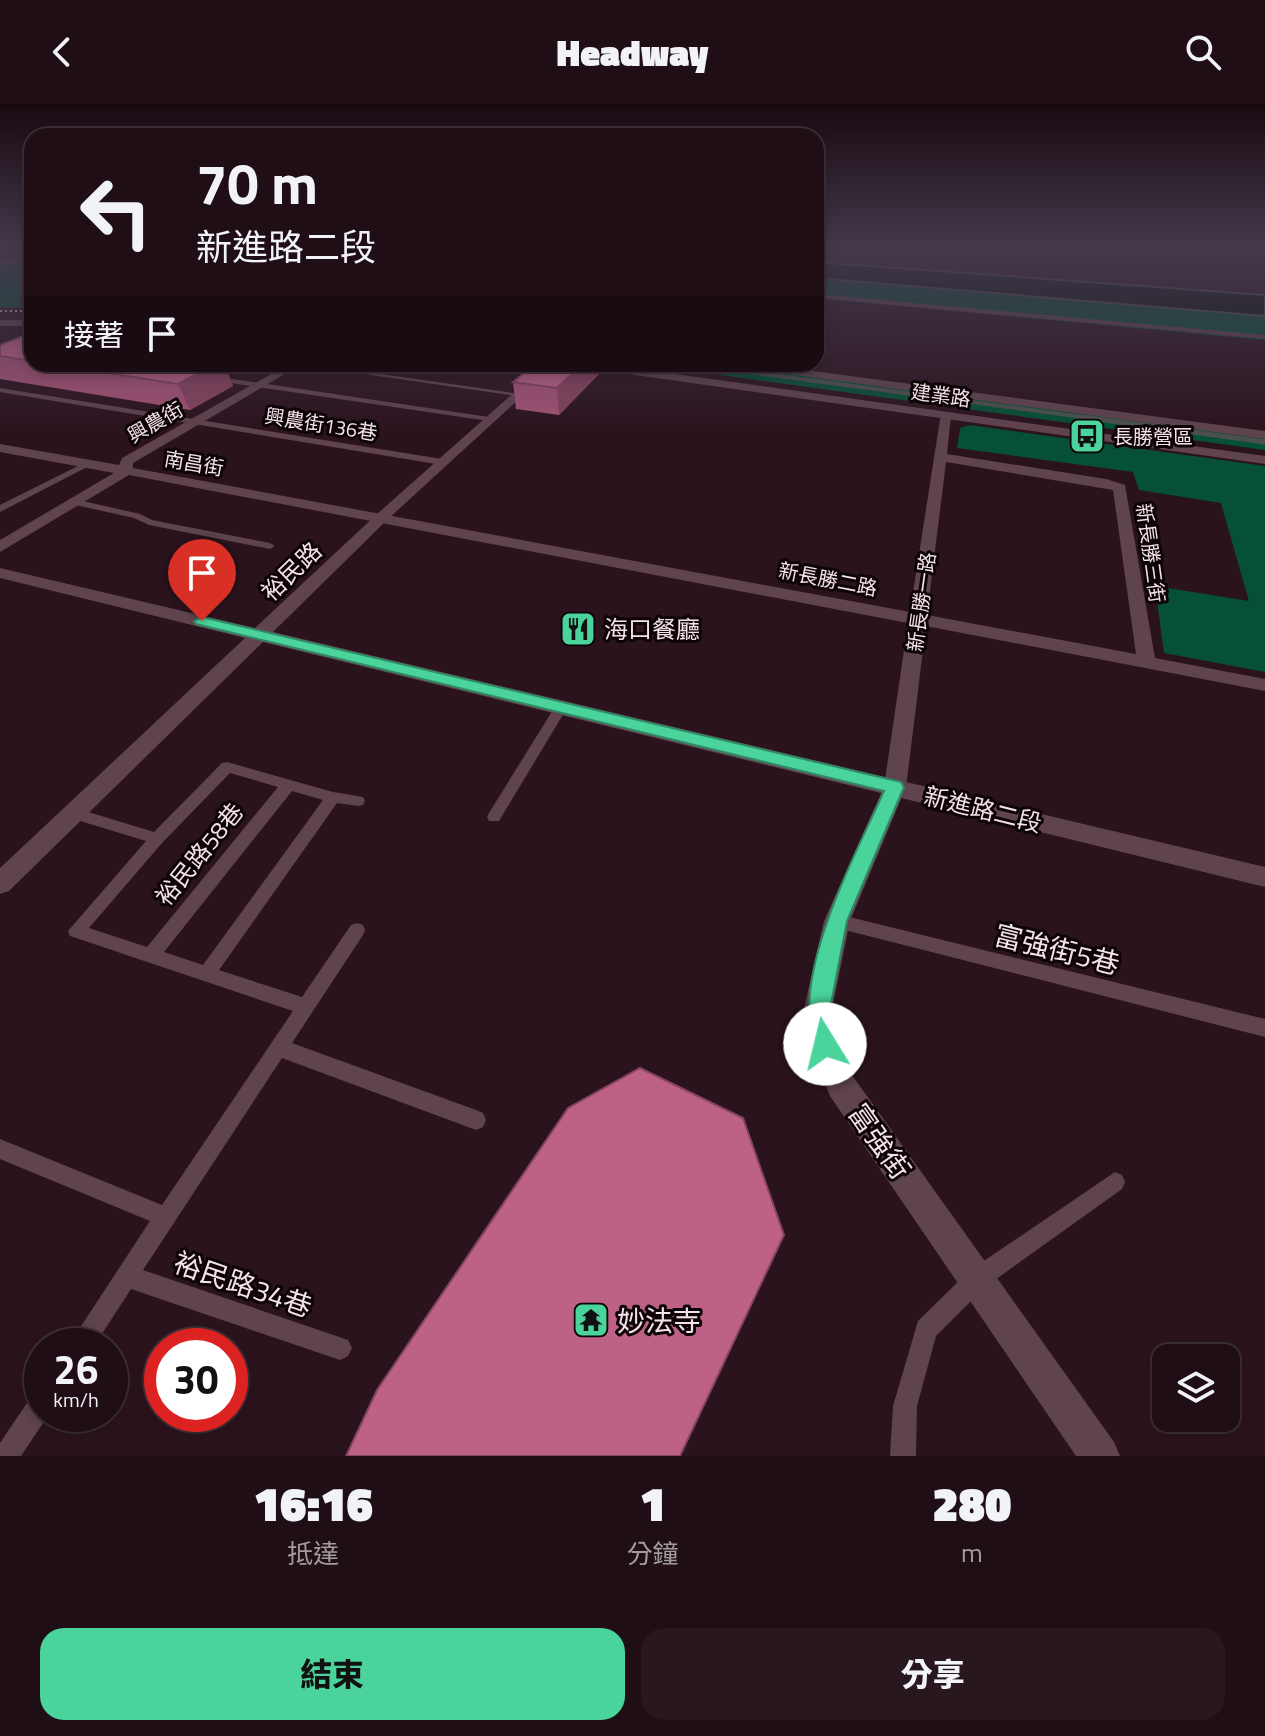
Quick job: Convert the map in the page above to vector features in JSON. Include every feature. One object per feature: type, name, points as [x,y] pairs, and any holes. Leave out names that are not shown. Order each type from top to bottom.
[{"type":"street","points":[[0,323],[24,323]]},
{"type":"street","name":"興農街","points":[[0,547],[125,472],[127,461],[283,372]]},
{"type":"street","name":"裕民路","points":[[0,884],[382,517],[543,372]]},
{"type":"street","name":"建業路","points":[[649,372],[1265,460]]},
{"type":"street","name":"建業路","points":[[796,372],[1265,435]]},
{"type":"street","name":"新長勝一路","points":[[895,787],[945,416]]},
{"type":"street","name":"南昌街","points":[[0,448],[382,517]]},
{"type":"street","name":"新長勝三街","points":[[941,457],[1106,483],[1120,488],[1146,662]]},
{"type":"street","name":"新長勝二路","points":[[382,517],[1265,685]]},
{"type":"street","name":"新進路二段","points":[[0,573],[1265,877]]},
{"type":"street","name":"富強街","points":[[895,787],[837,921],[818,1009],[825,1044],[841,1085],[1100,1456]]},
{"type":"lane","points":[[948,308],[1265,337]]},
{"type":"lane","points":[[356,372],[517,394]]},
{"type":"lane","points":[[201,376],[489,419]]},
{"type":"lane","name":"興農街136巷","points":[[0,390],[442,462]]},
{"type":"lane","points":[[0,509],[87,465]]},
{"type":"lane","points":[[74,502],[137,516],[149,522],[270,546]]},
{"type":"lane","points":[[494,817],[561,708]]},
{"type":"lane","name":"裕民路58巷","points":[[307,1007],[76,931],[157,839],[227,767],[333,797],[358,801]]},
{"type":"lane","name":"裕民路58巷","points":[[151,955],[288,785]]},
{"type":"lane","points":[[207,973],[333,797]]},
{"type":"lane","name":"裕民路58巷","points":[[72,813],[157,839]]},
{"type":"lane","name":"富強街5巷","points":[[837,921],[1265,1028]]},
{"type":"lane","points":[[92,1328],[357,930]]},
{"type":"lane","points":[[280,1048],[476,1120]]},
{"type":"lane","name":"裕民路34巷","points":[[0,1149],[166,1217]]},
{"type":"lane","points":[[903,1456],[905,1406],[926,1329],[977,1279],[1115,1182]]},
{"type":"lane","name":"裕民路34巷","points":[[127,1276],[340,1348]]},
{"type":"lane","points":[[6,1456],[24,1430]]},
{"type":"green space","points":[[924,308],[1204,308],[1265,313],[1265,340]]},
{"type":"green space","points":[[699,372],[789,372],[1265,436],[1265,450]]},
{"type":"green space","points":[[970,425],[1265,466],[1265,672],[1164,653],[1155,586],[1249,601],[1221,503],[1139,490],[1133,472],[957,448],[960,428]]},
{"type":"shaded area","points":[[1172,308],[1265,308],[1265,316]]},
{"type":"building","points":[[24,336],[24,360],[0,356],[0,345]]},
{"type":"building","points":[[101,372],[201,372],[178,384]]},
{"type":"building","points":[[525,372],[574,372],[557,388],[513,382]]},
{"type":"building","name":"妙法寺","points":[[640,1068],[743,1118],[784,1235],[680,1456],[346,1456],[377,1390],[568,1108]]},
{"type":"waterway","points":[[748,372],[1098,419]]},
{"type":"waterway","points":[[1083,417],[1265,442]]},
{"type":"railway","points":[[0,311],[24,311]]},
{"type":"place","name":"長勝營區","points":[[1087,436]]},
{"type":"place","name":"海口餐廳","points":[[578,629]]},
{"type":"place","name":"妙法寺","points":[[591,1320]]},
{"type":"route","points":[[202,621],[895,787],[837,921],[818,1009],[825,1044]]}]
